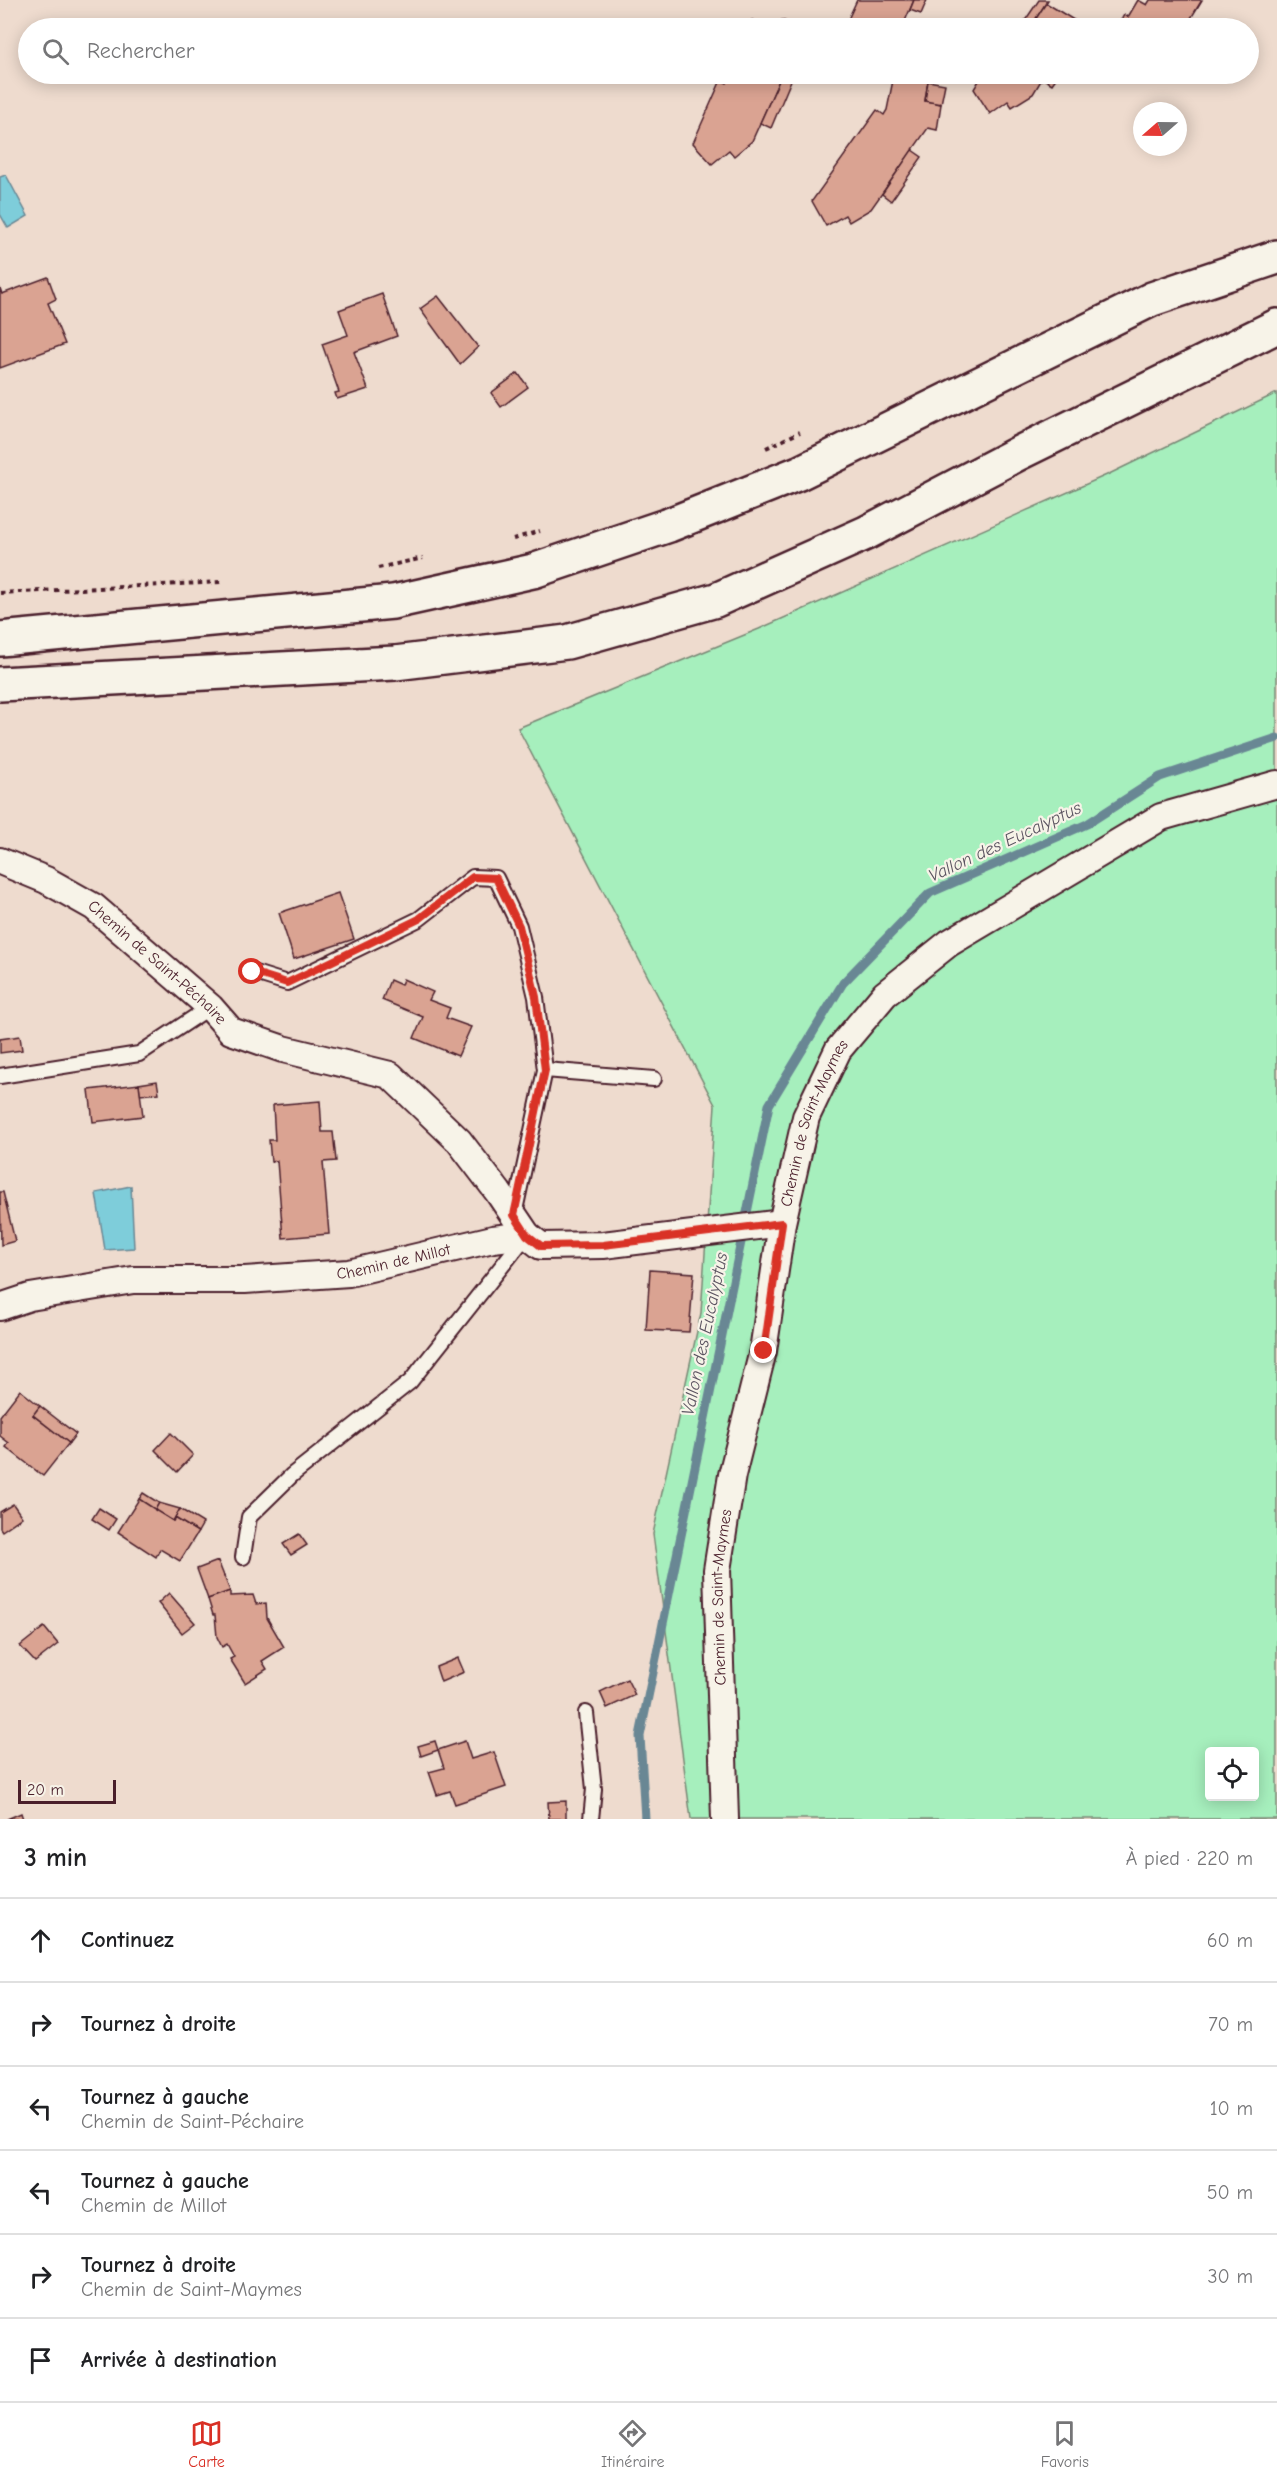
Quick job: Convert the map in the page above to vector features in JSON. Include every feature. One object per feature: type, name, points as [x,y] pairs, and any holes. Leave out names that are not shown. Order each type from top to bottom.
[{"type":"main road","points":[[0,639],[393,602],[533,572],[669,525],[799,474],[1152,299],[1277,257]]},
{"type":"main road","points":[[0,684],[394,663],[567,642],[716,600],[866,533],[1019,453],[1277,326]]},
{"type":"street","name":"Chemin de Saint-Maymes","points":[[725,1819],[717,1569],[732,1475],[764,1351],[782,1223],[806,1117],[838,1050],[885,994],[949,943],[1161,817],[1277,784]]},
{"type":"street","name":"Chemin de Saint-Péchaire","points":[[0,861],[46,880],[94,907],[210,1007],[231,1031],[283,1049],[390,1075],[459,1141],[520,1225]]},
{"type":"street","name":"Chemin de Millot","points":[[0,1307],[30,1297],[133,1280],[245,1280],[349,1273],[493,1239],[520,1225],[541,1246],[603,1245],[782,1223]]},
{"type":"lane","points":[[243,1557],[249,1517],[292,1475],[410,1382],[520,1225],[545,1070],[536,997],[519,926],[496,878],[473,877],[419,919],[287,983],[252,972]]},
{"type":"lane","points":[[0,1076],[139,1054],[210,1007]]},
{"type":"lane","points":[[545,1070],[654,1078]]},
{"type":"lane","points":[[586,1713],[594,1790],[591,1819]]},
{"type":"path","points":[[761,450],[804,431]]},
{"type":"path","points":[[506,541],[551,527]]},
{"type":"path","points":[[369,569],[426,558]]},
{"type":"path","points":[[0,593],[229,582]]},
{"type":"green space","points":[[1277,393],[1277,1819],[691,1819],[653,1534],[701,1313],[715,1105],[518,728],[759,629],[1109,474]]},
{"type":"water","points":[[6,175],[28,216],[8,228],[0,214],[0,177]]},
{"type":"water","points":[[131,1186],[134,1248],[105,1250],[96,1193]]},
{"type":"building","points":[[857,0],[914,0],[906,18],[849,18]]},
{"type":"building","points":[[914,0],[927,0],[921,14],[910,10]]},
{"type":"building","points":[[1039,0],[1048,0],[1036,18],[1027,18]]},
{"type":"building","points":[[1138,0],[1147,5],[1150,0],[1202,0],[1191,18],[1122,18],[1124,15],[1128,17]]},
{"type":"building","points":[[1046,3],[1070,18],[1036,18]]},
{"type":"building","points":[[719,84],[778,84],[752,141],[734,156],[729,150],[712,164],[693,143]]},
{"type":"building","points":[[778,84],[789,84],[771,128],[760,123]]},
{"type":"building","points":[[892,84],[928,84],[925,101],[941,104],[937,130],[928,128],[871,209],[849,222],[845,215],[826,226],[812,201],[877,110],[884,115]]},
{"type":"building","points":[[928,84],[945,84],[941,104],[925,101]]},
{"type":"building","points":[[977,84],[1039,84],[1033,94],[1012,107],[1008,101],[990,114],[974,89]]},
{"type":"building","points":[[912,150],[922,157],[891,201],[882,194]]},
{"type":"building","points":[[48,277],[56,299],[48,303],[65,344],[0,368],[0,288],[2,294]]},
{"type":"building","points":[[382,294],[397,336],[354,352],[368,389],[337,399],[335,393],[339,392],[322,344],[348,335],[339,310]]},
{"type":"building","points":[[438,296],[478,347],[460,364],[420,309]]},
{"type":"building","points":[[518,373],[528,387],[501,407],[491,393]]},
{"type":"building","points":[[338,893],[354,939],[294,959],[279,913]]},
{"type":"building","points":[[403,979],[433,992],[429,1000],[450,1008],[446,1018],[471,1027],[458,1056],[414,1038],[423,1017],[382,1000],[390,980],[401,985]]},
{"type":"building","points":[[20,1036],[22,1050],[0,1053],[0,1039]]},
{"type":"building","points":[[157,1081],[159,1093],[140,1095],[139,1084]]},
{"type":"building","points":[[139,1084],[143,1116],[93,1122],[89,1090]]},
{"type":"building","points":[[320,1101],[322,1132],[333,1132],[336,1161],[323,1162],[329,1234],[283,1238],[277,1161],[271,1162],[269,1140],[275,1140],[273,1105]]},
{"type":"building","points":[[0,1192],[3,1192],[15,1241],[1,1245]]},
{"type":"building","points":[[650,1270],[694,1273],[689,1332],[646,1330]]},
{"type":"building","points":[[20,1390],[40,1406],[33,1415],[69,1443],[43,1476],[6,1447],[9,1443],[0,1436],[0,1416]]},
{"type":"building","points":[[40,1406],[76,1434],[69,1443],[33,1415]]},
{"type":"building","points":[[171,1433],[193,1455],[177,1472],[155,1450]]},
{"type":"building","points":[[143,1493],[159,1503],[155,1510],[139,1499]]},
{"type":"building","points":[[139,1499],[173,1521],[175,1518],[198,1532],[180,1561],[160,1549],[156,1557],[118,1532]]},
{"type":"building","points":[[159,1503],[180,1509],[173,1521],[155,1510]]},
{"type":"building","points":[[13,1504],[22,1517],[2,1531],[0,1512]]},
{"type":"building","points":[[99,1508],[116,1519],[109,1530],[92,1519]]},
{"type":"building","points":[[180,1509],[203,1523],[198,1532],[175,1518]]},
{"type":"building","points":[[299,1534],[307,1545],[291,1555],[283,1544]]},
{"type":"building","points":[[218,1561],[230,1591],[208,1599],[197,1569]]},
{"type":"building","points":[[230,1591],[230,1596],[253,1595],[256,1604],[266,1603],[267,1618],[284,1647],[262,1661],[267,1669],[245,1683],[230,1659],[234,1657],[227,1644],[222,1647],[217,1637],[215,1615],[213,1615],[208,1599]]},
{"type":"building","points":[[169,1593],[195,1623],[182,1633],[158,1603]]},
{"type":"building","points":[[44,1627],[58,1644],[35,1662],[20,1646]]},
{"type":"building","points":[[458,1658],[464,1672],[441,1682],[436,1667]]},
{"type":"building","points":[[627,1679],[635,1695],[607,1708],[600,1692]]},
{"type":"building","points":[[435,1741],[438,1750],[421,1756],[418,1746]]},
{"type":"building","points":[[465,1741],[471,1759],[494,1752],[506,1787],[455,1804],[450,1791],[437,1795],[429,1772],[444,1768],[438,1750]]},
{"type":"building","points":[[566,1801],[566,1819],[549,1819],[548,1802]]},
{"type":"building","points":[[21,1813],[23,1819],[7,1819]]},
{"type":"waterway","name":"Vallon des Eucalyptus","points":[[645,1819],[640,1736],[769,1105],[843,983],[930,893],[1087,824],[1160,777],[1277,738]]},
{"type":"route","points":[[252,972],[287,983],[419,919],[473,877],[496,878],[519,926],[536,997],[545,1070],[514,1215],[527,1235],[541,1246],[603,1245],[782,1223],[764,1351]]}]
